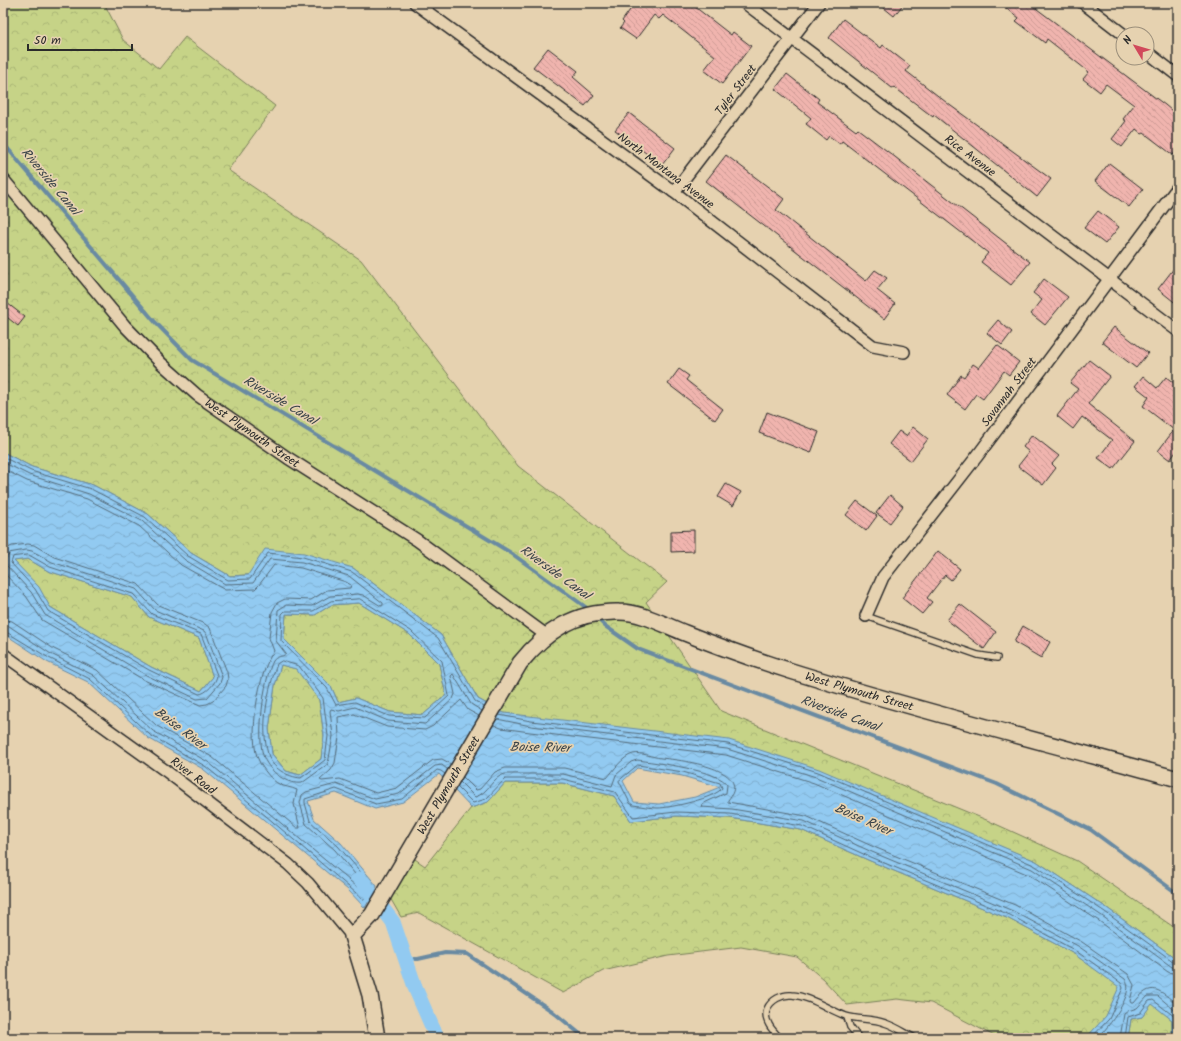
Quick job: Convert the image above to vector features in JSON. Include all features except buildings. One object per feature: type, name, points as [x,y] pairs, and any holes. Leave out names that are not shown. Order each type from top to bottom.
[{"type":"street","name":"North Montana Avenue","points":[[415,3],[674,192],[873,346],[904,352]]},
{"type":"street","name":"Rice Avenue","points":[[745,3],[1178,331]]},
{"type":"street","name":"Tyler Street","points":[[674,192],[819,3]]},
{"type":"street","points":[[1083,3],[1115,28]]},
{"type":"street","points":[[1155,58],[1178,76]]},
{"type":"street","name":"West Plymouth Street","points":[[3,180],[125,326],[161,363],[198,395],[288,458],[417,540],[546,635]]},
{"type":"street","name":"Savannah Street","points":[[866,616],[883,577],[978,455],[1178,187]]},
{"type":"street","name":"West Plymouth Street","points":[[352,936],[372,915],[520,664],[533,647],[546,635],[566,622],[586,616],[618,612],[634,613],[735,652],[841,686],[1178,779]]},
{"type":"street","name":"River Road","points":[[3,654],[166,771],[288,864],[308,882],[352,936]]},
{"type":"street","points":[[352,936],[370,995],[377,1038]]},
{"type":"lane","points":[[866,616],[978,655],[997,658]]},
{"type":"lane","points":[[780,1038],[772,1030],[767,1021],[766,1011],[771,1002],[781,996],[791,994],[847,1017],[885,1022],[915,1038]]},
{"type":"lane","points":[[847,1017],[850,1027],[859,1038]]},
{"type":"green space","points":[[3,3],[104,3],[123,40],[159,69],[185,37],[275,106],[228,170],[361,260],[518,466],[667,582],[646,602],[721,711],[989,821],[1077,861],[1178,930],[1178,960],[1107,908],[1036,861],[941,822],[532,717],[504,713],[478,699],[441,635],[353,568],[230,576],[191,553],[148,514],[93,485],[32,467],[3,452]]},
{"type":"green space","points":[[28,559],[48,571],[132,597],[149,617],[199,638],[213,677],[201,691],[151,667],[50,607],[38,587],[13,561]]},
{"type":"green space","points":[[359,603],[409,634],[439,664],[446,695],[423,715],[390,712],[356,698],[338,702],[331,686],[284,639],[286,614],[315,615],[331,605]]},
{"type":"green space","points":[[281,665],[297,669],[319,700],[324,736],[321,759],[300,775],[286,771],[272,754],[269,729],[275,685]]},
{"type":"green space","points":[[505,783],[562,783],[614,796],[631,821],[676,816],[730,818],[801,830],[868,860],[1009,919],[1074,954],[1120,987],[1106,1017],[1086,1038],[998,1038],[931,1003],[897,999],[847,1005],[823,979],[797,957],[741,947],[668,956],[603,971],[563,993],[419,913],[401,917],[389,896],[412,857],[425,866],[471,808],[488,802]]},
{"type":"green space","points":[[1152,1003],[1172,1020],[1172,1038],[1128,1038],[1131,1019],[1142,1017]]},
{"type":"water","name":"Boise River","points":[[3,452],[32,467],[93,485],[148,514],[191,553],[230,576],[248,575],[265,549],[304,553],[353,568],[441,635],[478,699],[504,713],[729,740],[819,769],[1036,861],[1107,908],[1178,960],[1178,1038],[1172,1038],[1172,1020],[1152,1004],[1142,1017],[1131,1019],[1128,1038],[1086,1038],[1106,1016],[1119,987],[1074,954],[1009,919],[868,860],[801,830],[730,818],[676,816],[631,821],[614,796],[562,783],[505,783],[488,802],[471,808],[439,774],[403,802],[375,809],[336,793],[308,801],[314,819],[341,843],[377,886],[365,908],[348,890],[203,769],[148,738],[88,682],[47,662],[3,633]],"holes":[[[28,559],[48,571],[132,597],[149,617],[199,638],[213,677],[201,691],[151,667],[50,607],[39,587],[14,561]],[[359,603],[409,634],[439,664],[446,695],[423,715],[390,712],[356,698],[338,702],[331,686],[284,639],[286,614],[315,615],[331,605]],[[281,665],[296,669],[319,700],[324,736],[321,759],[300,775],[286,771],[272,754],[269,729],[275,685]],[[637,768],[682,776],[720,787],[695,797],[659,804],[634,802],[623,781]]]},
{"type":"waterway","name":"Riverside Canal","points":[[3,143],[155,322],[192,360],[511,553],[591,611]]},
{"type":"waterway","name":"Riverside Canal","points":[[597,618],[605,626],[638,649],[997,784],[1091,830],[1178,894]]},
{"type":"waterway","points":[[360,879],[393,922],[416,990],[437,1038]]},
{"type":"waterway","points":[[406,959],[418,959],[445,953],[467,954],[552,1011],[585,1038]]}]
